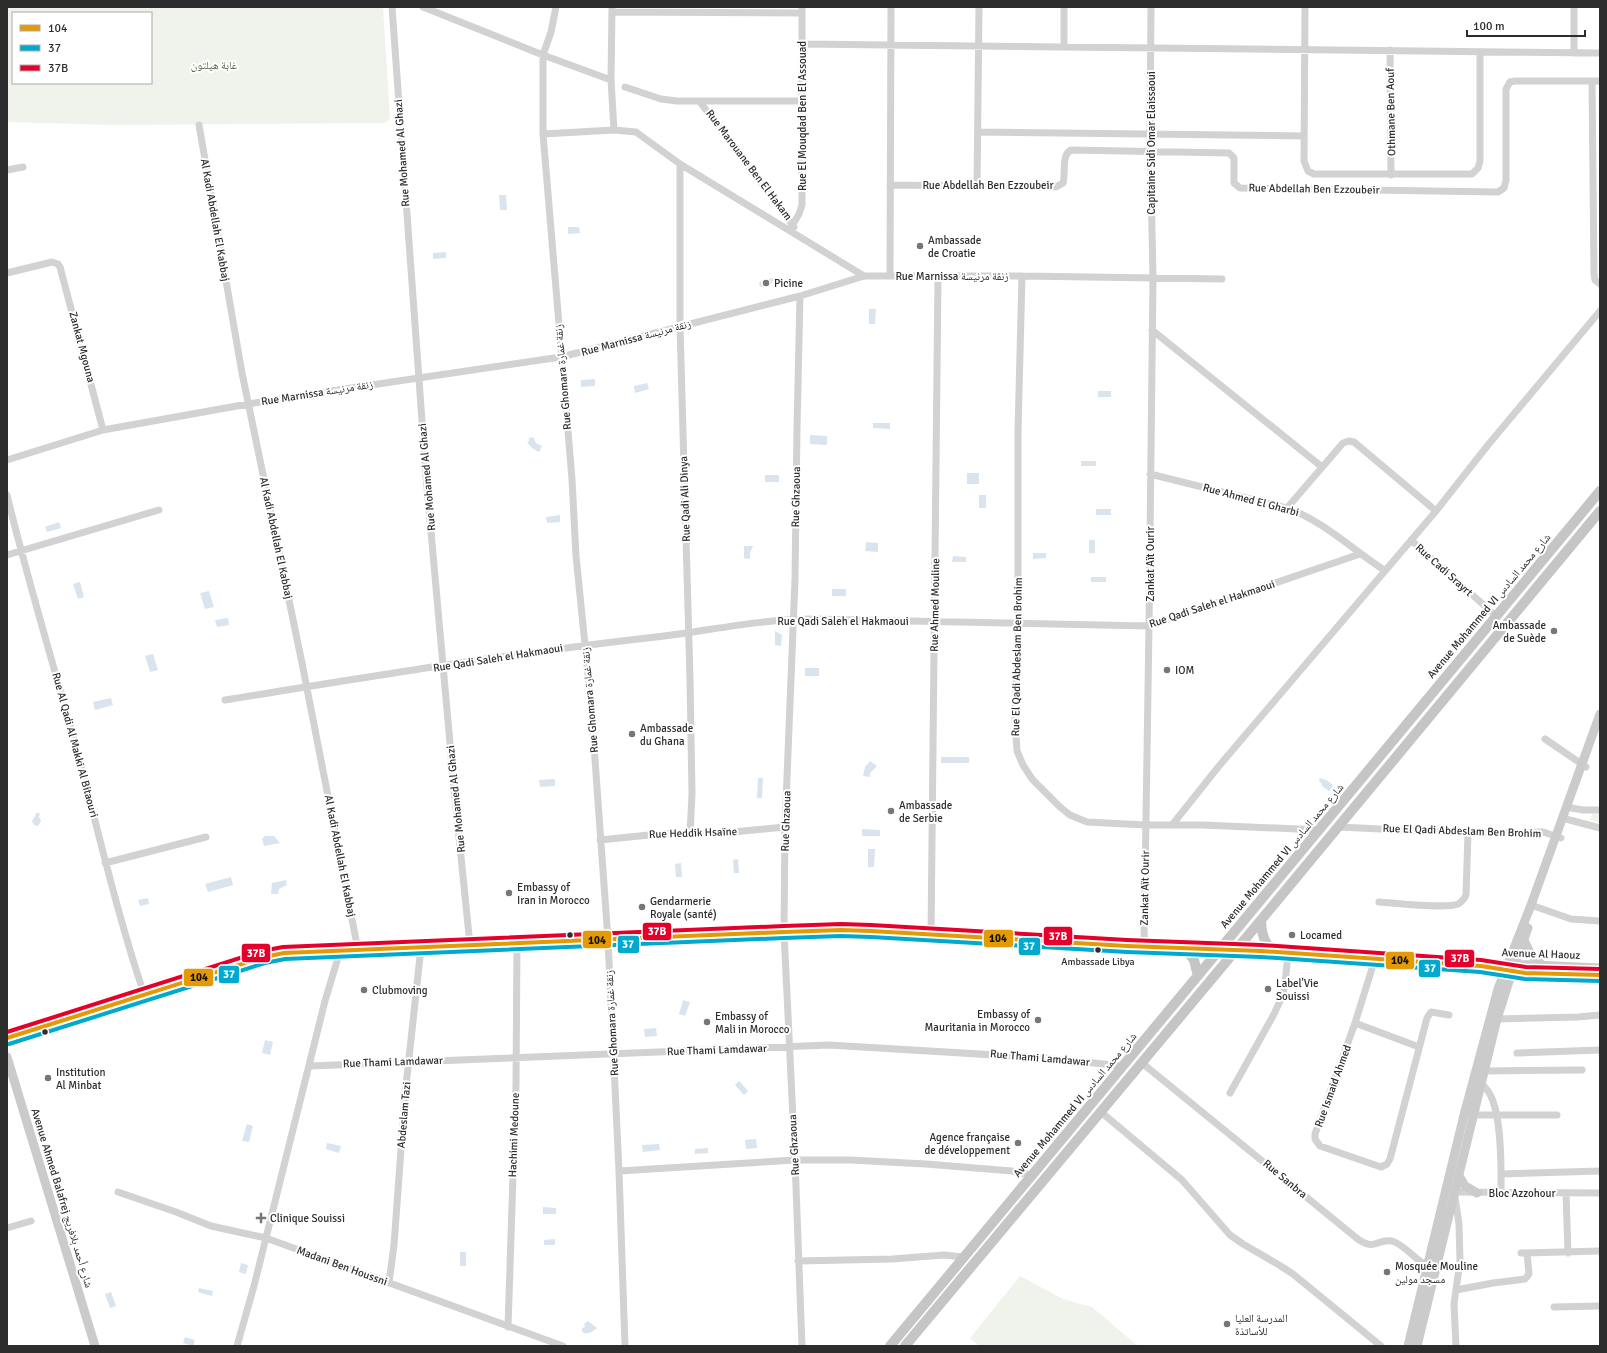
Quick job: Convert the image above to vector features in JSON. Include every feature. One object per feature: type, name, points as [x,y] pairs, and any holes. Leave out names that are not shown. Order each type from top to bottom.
[{"type":"main road","name":"Avenue Mohammed VI شارع محمد السادس","points":[[890,1346],[1600,491]]},
{"type":"main road","points":[[905,1346],[1600,511]]},
{"type":"main road","points":[[1477,1082],[1484,1071],[1498,1019],[1509,968],[1597,732],[1600,714]]},
{"type":"main road","points":[[1565,819],[1571,808],[1584,765]]},
{"type":"main road","points":[[1416,1346],[1432,1267],[1498,989],[1524,940],[1533,906]]},
{"type":"main road","points":[[1261,920],[1264,939],[1273,952]]},
{"type":"main road","name":"Avenue Al Haouz","points":[[7,1038],[144,994],[274,955],[421,947],[784,932],[848,930],[1236,950],[1600,975]]},
{"type":"main road","points":[[1524,940],[1530,953],[1543,966]]},
{"type":"main road","points":[[1185,948],[1194,960],[1198,976]]},
{"type":"main road","name":"Avenue Al Haouz","points":[[1509,968],[1543,966],[1600,968]]},
{"type":"main road","name":"Avenue Ahmed Balafrej شارع أحمد بلافريج","points":[[7,1057],[95,1346]]},
{"type":"main road","points":[[1450,1192],[1458,1174],[1468,1115]]},
{"type":"main road","points":[[1458,1174],[1465,1186],[1477,1193]]},
{"type":"main road","points":[[1408,1346],[1432,1267]]},
{"type":"street","name":"Rue Mohamed Al Ghazi","points":[[392,7],[419,378],[443,667],[470,945]]},
{"type":"street","points":[[423,7],[543,55],[611,80]]},
{"type":"street","name":"Rue Ghomara زنقة غمارة","points":[[556,7],[551,32],[543,55],[543,134],[591,704],[608,940],[619,1171],[625,1346]]},
{"type":"street","points":[[890,276],[891,7]]},
{"type":"street","points":[[977,186],[979,7]]},
{"type":"street","points":[[1064,7],[1064,47]]},
{"type":"street","name":"Capitaine Sidi Omar Elaissaoui","points":[[1151,7],[1150,152],[1153,278]]},
{"type":"street","name":"Rue Abdellah Ben Ezzoubeir","points":[[1305,7],[1304,162],[1308,172],[1314,174],[1472,174],[1478,168],[1480,161],[1480,52]]},
{"type":"street","points":[[1574,7],[1574,53]]},
{"type":"street","points":[[614,130],[611,80],[612,10],[802,10]]},
{"type":"street","name":"Rue El Mouqdad Ben El Assouad","points":[[793,224],[802,205],[802,10]]},
{"type":"street","points":[[802,44],[1600,53]]},
{"type":"street","name":"Othmane Ben Aouf","points":[[1390,50],[1391,174]]},
{"type":"street","points":[[1600,82],[1592,81],[1594,274],[1595,280],[1600,284]]},
{"type":"street","name":"Rue Abdellah Ben Ezzoubeir","points":[[890,184],[1056,187],[1060,186],[1064,179],[1065,156],[1067,152],[1071,150],[1229,152],[1234,158],[1234,183],[1240,188],[1498,192],[1504,188],[1506,180],[1506,89],[1510,82],[1592,81]]},
{"type":"street","name":"Rue Marouane Ben El Hakam","points":[[625,87],[661,99],[700,102],[793,224],[797,235]]},
{"type":"street","points":[[700,102],[801,101]]},
{"type":"street","name":"Al Kadi Abdellah El Kabbaj","points":[[199,126],[248,404],[307,687],[358,950]]},
{"type":"street","points":[[543,134],[614,130],[636,132],[680,164],[864,276]]},
{"type":"street","points":[[978,132],[1304,136]]},
{"type":"street","name":"Rue Qadi Ali Dinya","points":[[680,164],[680,326],[692,787],[690,834]]},
{"type":"street","points":[[7,170],[23,167]]},
{"type":"street","name":"Zankat Mgouna","points":[[7,273],[52,262],[58,264],[64,280],[103,430]]},
{"type":"street","name":"Rue Marnissa زنقة مرنيسة","points":[[7,460],[103,430],[248,404],[561,357],[800,296],[864,276],[1022,276],[1222,279]]},
{"type":"street","name":"Rue Ahmed Mouline","points":[[931,934],[938,276]]},
{"type":"street","name":"Rue El Qadi Abdeslam Ben Brohim","points":[[1022,276],[1018,431],[1018,624],[1015,739],[1017,751],[1026,770],[1048,797],[1060,807],[1079,819],[1102,824],[1172,826],[1203,825],[1320,830]]},
{"type":"street","name":"Zankat Aït Ourir","points":[[1144,946],[1150,626],[1150,474],[1153,278]]},
{"type":"street","name":"Rue Ghzaoua","points":[[800,296],[794,619],[785,827],[784,932],[802,1346]]},
{"type":"street","points":[[1172,826],[1219,766],[1384,570],[1436,511],[1600,310]]},
{"type":"street","points":[[1152,330],[1322,467]]},
{"type":"street","points":[[1287,508],[1343,443],[1349,441],[1354,442],[1436,511]]},
{"type":"street","name":"Rue Ahmed El Gharbi","points":[[1150,474],[1287,508],[1301,513],[1318,523],[1384,570]]},
{"type":"street","name":"Rue Al Qadi Al Makki Al Bitaouri","points":[[7,496],[72,732],[105,863],[144,994]]},
{"type":"street","points":[[7,555],[159,510]]},
{"type":"street","name":"Rue Cadi Srayrt","points":[[1411,540],[1496,616]]},
{"type":"street","name":"Rue Qadi Saleh el Hakmaoui","points":[[225,700],[585,645],[687,633],[760,622],[794,619],[1150,626],[1360,554]]},
{"type":"street","points":[[1545,739],[1584,765]]},
{"type":"street","points":[[1571,808],[1600,810]]},
{"type":"street","points":[[1565,819],[1600,828]]},
{"type":"street","name":"Rue Heddik Hsaïne","points":[[600,840],[659,834],[733,832],[785,827]]},
{"type":"street","name":"Rue El Qadi Abdeslam Ben Brohim","points":[[1338,827],[1468,834],[1543,832],[1558,837]]},
{"type":"street","points":[[1379,902],[1438,905],[1457,904],[1462,902],[1466,895],[1468,834]]},
{"type":"street","points":[[105,863],[206,837]]},
{"type":"street","points":[[1533,906],[1571,919],[1600,921]]},
{"type":"street","name":"Hachimi Medoune","points":[[508,1327],[516,1056],[517,944]]},
{"type":"street","name":"Abdeslam Tazi","points":[[390,1283],[409,1062],[421,947]]},
{"type":"street","points":[[238,1346],[310,1066],[325,1001],[340,951]]},
{"type":"street","points":[[1230,1093],[1282,998],[1285,985],[1288,953]]},
{"type":"street","name":"Rue Ismaid Ahmed","points":[[1375,959],[1355,1023],[1315,1134],[1315,1139],[1320,1146],[1381,1168],[1387,1164],[1390,1159],[1429,1014],[1431,1012],[1435,1012],[1449,1015]]},
{"type":"street","points":[[1498,1019],[1600,1015]]},
{"type":"street","points":[[1355,1023],[1419,1047]]},
{"type":"street","name":"Rue Thami Lamdawar","points":[[310,1066],[516,1056],[829,1045],[872,1046],[1045,1058],[1123,1066]]},
{"type":"street","points":[[1517,1054],[1600,1050]]},
{"type":"street","name":"Rue Sanbra","points":[[1142,1063],[1359,1240],[1372,1246],[1392,1241],[1432,1267]]},
{"type":"street","points":[[1484,1071],[1582,1070]]},
{"type":"street","points":[[1477,1082],[1489,1091],[1497,1116],[1501,1193]]},
{"type":"street","points":[[1101,1112],[1182,1180],[1230,1235],[1293,1274],[1381,1346]]},
{"type":"street","points":[[1468,1115],[1557,1115]]},
{"type":"street","points":[[619,1171],[795,1160],[850,1160],[1012,1171],[1031,1175]]},
{"type":"street","name":"Bloc Azzohour","points":[[1501,1174],[1600,1171]]},
{"type":"street","name":"Madani Ben Houssni","points":[[118,1192],[211,1226],[266,1238],[563,1346]]},
{"type":"street","points":[[1450,1192],[1460,1238],[1460,1261],[1454,1304],[1456,1346]]},
{"type":"street","name":"Bloc Azzohour","points":[[1450,1192],[1600,1192]]},
{"type":"street","points":[[1566,1193],[1568,1253]]},
{"type":"street","points":[[7,1228],[30,1221]]},
{"type":"street","points":[[1456,1290],[1492,1283],[1525,1279],[1529,1274],[1524,1253],[1600,1251]]},
{"type":"street","points":[[798,1262],[892,1259],[944,1255],[963,1257]]},
{"type":"street","points":[[1554,1308],[1600,1306]]},
{"type":"green space","name":"غابة هيلتون","points":[[7,7],[383,7],[390,117],[388,121],[384,123],[112,125],[7,122]]},
{"type":"green space","points":[[1600,813],[1600,823],[1590,820],[1592,814]]},
{"type":"green space","points":[[1020,1276],[1063,1299],[1092,1307],[1138,1346],[979,1346],[970,1338]]},
{"type":"shaded area","points":[[499,195],[506,195],[507,210],[500,210]]},
{"type":"shaded area","points":[[568,227],[579,227],[580,233],[568,234]]},
{"type":"shaded area","points":[[446,252],[446,258],[433,259],[433,253]]},
{"type":"shaded area","name":"Picine","points":[[772,278],[773,281],[770,286],[768,284],[760,287],[759,282]]},
{"type":"shaded area","points":[[869,309],[876,309],[875,324],[869,324]]},
{"type":"shaded area","points":[[595,379],[595,386],[581,387],[581,380]]},
{"type":"shaded area","points":[[647,383],[649,389],[635,393],[634,386]]},
{"type":"shaded area","points":[[1098,391],[1111,391],[1111,397],[1098,397]]},
{"type":"shaded area","points":[[873,423],[890,423],[890,429],[873,428]]},
{"type":"shaded area","points":[[810,435],[827,436],[827,445],[810,444]]},
{"type":"shaded area","points":[[533,437],[536,443],[542,446],[539,452],[532,448],[527,442],[529,441],[529,438]]},
{"type":"shaded area","points":[[1081,461],[1096,461],[1096,466],[1081,466]]},
{"type":"shaded area","points":[[967,473],[979,473],[979,484],[967,484]]},
{"type":"shaded area","points":[[765,475],[779,475],[779,482],[765,482]]},
{"type":"shaded area","points":[[979,495],[986,495],[986,508],[979,508]]},
{"type":"shaded area","points":[[1096,509],[1111,509],[1111,515],[1096,515]]},
{"type":"shaded area","points":[[560,515],[560,522],[547,523],[546,517]]},
{"type":"shaded area","points":[[59,522],[61,528],[47,532],[45,527]]},
{"type":"shaded area","points":[[1089,540],[1095,540],[1095,553],[1089,553]]},
{"type":"shaded area","points":[[866,542],[878,543],[878,552],[865,551]]},
{"type":"shaded area","points":[[744,546],[753,546],[750,553],[750,558],[744,558]]},
{"type":"shaded area","points":[[1033,553],[1046,553],[1046,558],[1033,559]]},
{"type":"shaded area","points":[[953,556],[966,557],[966,562],[952,562]]},
{"type":"shaded area","points":[[1091,577],[1106,577],[1106,582],[1091,582]]},
{"type":"shaded area","points":[[80,582],[84,597],[78,599],[73,584]]},
{"type":"shaded area","points":[[832,589],[846,589],[846,596],[832,596]]},
{"type":"shaded area","points":[[209,591],[214,607],[205,609],[200,593]]},
{"type":"shaded area","points":[[228,618],[229,625],[217,627],[215,620]]},
{"type":"shaded area","points":[[775,631],[782,635],[781,646],[775,645]]},
{"type":"shaded area","points":[[153,654],[158,670],[150,672],[145,656]]},
{"type":"shaded area","points":[[805,668],[819,668],[819,676],[805,676]]},
{"type":"shaded area","points":[[111,698],[113,705],[95,710],[93,702]]},
{"type":"shaded area","points":[[941,757],[969,757],[969,763],[941,763]]},
{"type":"shaded area","points":[[870,761],[877,766],[870,773],[870,777],[863,776],[865,767]]},
{"type":"shaded area","points":[[758,778],[763,778],[762,798],[757,798]]},
{"type":"shaded area","points":[[1320,778],[1333,785],[1329,791],[1322,786],[1319,781]]},
{"type":"shaded area","points":[[555,779],[555,786],[540,787],[539,780]]},
{"type":"shaded area","points":[[36,813],[40,813],[39,817],[41,821],[38,826],[34,825],[32,821]]},
{"type":"shaded area","points":[[862,829],[880,830],[880,836],[862,836]]},
{"type":"shaded area","points":[[265,836],[274,836],[280,843],[264,846],[262,839]]},
{"type":"shaded area","points":[[868,849],[875,849],[874,867],[868,867]]},
{"type":"shaded area","points":[[738,859],[739,873],[734,873],[733,860]]},
{"type":"shaded area","points":[[681,863],[682,877],[676,877],[675,864]]},
{"type":"shaded area","points":[[231,877],[233,885],[208,892],[205,884]]},
{"type":"shaded area","points":[[286,880],[287,885],[279,889],[278,894],[271,894],[272,883]]},
{"type":"shaded area","points":[[148,898],[149,904],[140,906],[138,900]]},
{"type":"shaded area","points":[[683,1000],[690,1002],[685,1016],[679,1014]]},
{"type":"shaded area","points":[[656,1028],[657,1036],[645,1037],[644,1029]]},
{"type":"shaded area","points":[[265,1040],[273,1042],[270,1055],[262,1053]]},
{"type":"shaded area","points":[[739,1081],[748,1091],[744,1095],[735,1085]]},
{"type":"shaded area","points":[[247,1124],[253,1126],[249,1142],[242,1141]]},
{"type":"shaded area","points":[[756,1139],[757,1148],[746,1149],[745,1140]]},
{"type":"shaded area","points":[[327,1143],[341,1146],[339,1153],[326,1149]]},
{"type":"shaded area","points":[[659,1144],[660,1150],[643,1152],[642,1145]]},
{"type":"shaded area","points":[[708,1148],[708,1153],[695,1154],[695,1149]]},
{"type":"shaded area","points":[[543,1207],[556,1208],[556,1214],[543,1214]]},
{"type":"shaded area","points":[[555,1239],[555,1245],[544,1245],[544,1240]]},
{"type":"shaded area","points":[[460,1252],[466,1252],[466,1266],[460,1266]]},
{"type":"shaded area","points":[[241,1263],[248,1265],[246,1274],[239,1272]]},
{"type":"shaded area","points":[[199,1288],[213,1291],[212,1296],[198,1292]]},
{"type":"shaded area","points":[[111,1292],[116,1306],[110,1308],[105,1294]]},
{"type":"shaded area","points":[[588,1321],[597,1328],[590,1333],[582,1332],[582,1328],[585,1327],[584,1324]]},
{"type":"shaded area","points":[[185,1337],[195,1340],[193,1346],[183,1343]]},
{"type":"transit line","name":"37B","points":[[7,1032],[262,951],[283,947],[784,926],[841,924],[871,925],[1127,940],[1261,945],[1481,960],[1526,967],[1600,969]]},
{"type":"transit line","name":"104","points":[[7,1038],[264,957],[284,953],[784,932],[841,930],[871,931],[1127,946],[1261,951],[1481,966],[1525,973],[1600,975]]},
{"type":"transit line","name":"37","points":[[9,1044],[265,963],[285,959],[784,938],[841,936],[871,937],[1127,952],[1261,957],[1480,972],[1525,979],[1600,981]]},
{"type":"place","name":"Ambassade de Croatie","points":[[920,246]]},
{"type":"place","name":"Picine","points":[[766,283]]},
{"type":"place","name":"Ambassade de Suède","points":[[1554,631]]},
{"type":"place","name":"IOM","points":[[1167,670]]},
{"type":"place","name":"Ambassade du Ghana","points":[[632,734]]},
{"type":"place","name":"Ambassade de Serbie","points":[[891,811]]},
{"type":"place","name":"Embassy of Iran in Morocco","points":[[509,893]]},
{"type":"place","name":"Gendarmerie Royale (santé)","points":[[642,907]]},
{"type":"place","name":"Locamed","points":[[1292,935]]},
{"type":"place","name":"Ambassade Libya","points":[[1098,950]]},
{"type":"place","name":"Label'Vie Souissi","points":[[1268,989]]},
{"type":"place","name":"Clubmoving","points":[[364,990]]},
{"type":"place","name":"Embassy of Mauritania in Morocco","points":[[1038,1020]]},
{"type":"place","name":"Embassy of Mali in Morocco","points":[[707,1022]]},
{"type":"place","name":"Institution Al Minbat","points":[[48,1078]]},
{"type":"place","name":"Agence française de développement","points":[[1018,1143]]},
{"type":"place","name":"Clinique Souissi","points":[[261,1218]]},
{"type":"place","name":"Mosquée Mouline مسجد مولين","points":[[1387,1272]]},
{"type":"place","name":"المدرسة العليا للأساتذة","points":[[1227,1324]]}]
